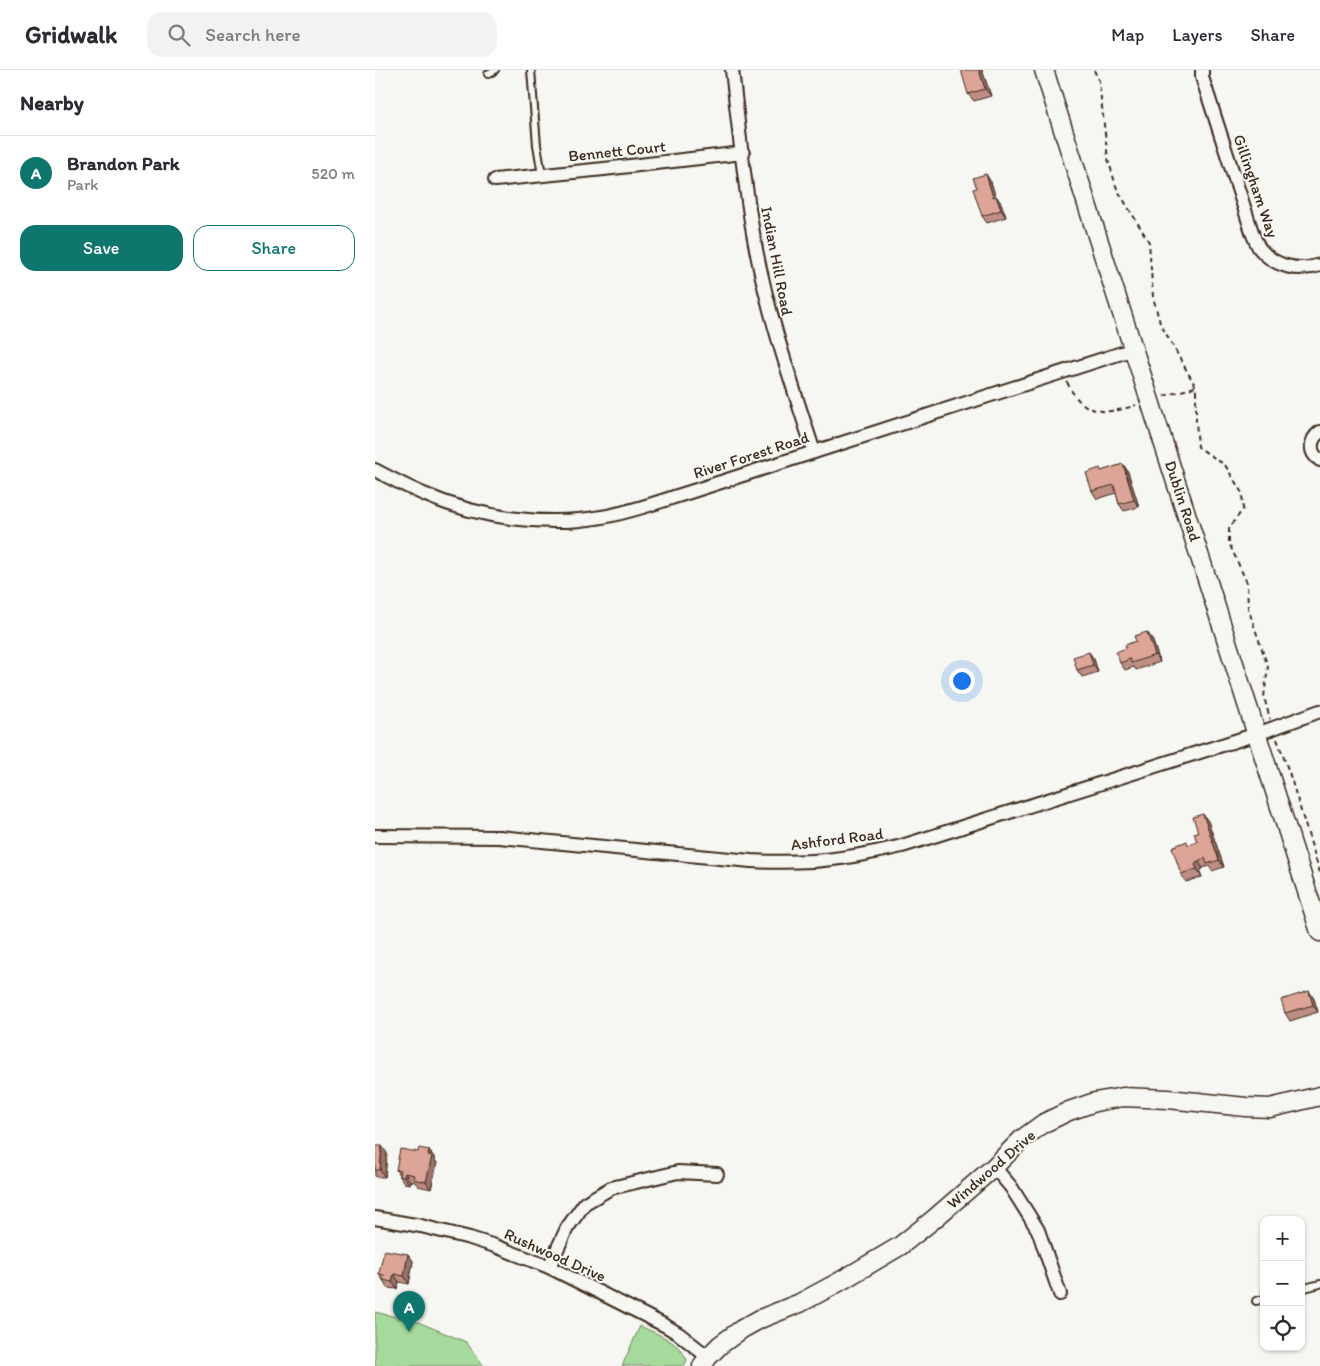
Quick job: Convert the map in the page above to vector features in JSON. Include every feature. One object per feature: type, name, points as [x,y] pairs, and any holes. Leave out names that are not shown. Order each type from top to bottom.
[{"type":"main road","name":"Dublin Road","points":[[1044,70],[1134,349],[1265,731],[1320,932]]},
{"type":"main road","name":"Windwood Drive","points":[[705,1361],[720,1346],[742,1329],[760,1319],[800,1303],[900,1246],[994,1167],[1022,1139],[1044,1123],[1069,1111],[1095,1102],[1123,1097],[1270,1108],[1320,1096]]},
{"type":"street","name":"Indian Hill Road","points":[[732,70],[752,228],[781,350],[814,452]]},
{"type":"street","name":"Gillingham Way","points":[[1202,70],[1202,77],[1253,235],[1261,250],[1277,264],[1291,268],[1320,265]]},
{"type":"street","name":"Bennett Court","points":[[495,180],[743,153]]},
{"type":"street","name":"River Forest Road","points":[[375,470],[427,495],[475,511],[509,518],[543,520],[574,520],[602,517],[628,511],[1134,349]]},
{"type":"street","points":[[1320,432],[1313,439],[1312,444],[1314,454],[1320,460]]},
{"type":"street","name":"Ashford Road","points":[[375,836],[499,837],[722,859],[782,862],[815,861],[854,856],[902,846],[1265,731],[1320,711]]},
{"type":"street","points":[[994,1167],[1011,1187],[1038,1230],[1061,1294]]},
{"type":"street","points":[[549,1267],[567,1228],[585,1203],[611,1188],[678,1172],[717,1174]]},
{"type":"street","name":"Rushwood Drive","points":[[375,1218],[421,1226],[469,1238],[549,1267],[666,1326],[679,1334],[705,1361]]},
{"type":"lane","points":[[488,74],[495,70]]},
{"type":"lane","points":[[531,70],[537,145],[543,176]]},
{"type":"lane","points":[[1305,1288],[1320,1284]]},
{"type":"lane","points":[[1256,1301],[1260,1300]]},
{"type":"path","points":[[1094,70],[1099,81],[1108,159],[1117,190],[1149,242],[1153,297],[1161,323],[1196,387],[1198,447],[1225,465],[1241,493],[1243,509],[1229,529],[1229,544],[1247,583],[1248,608],[1268,666],[1264,697],[1265,731],[1289,772],[1320,873]]},
{"type":"path","points":[[1063,373],[1072,393],[1088,407],[1109,412],[1119,411],[1136,405]]},
{"type":"path","points":[[1164,396],[1196,387]]},
{"type":"green space","points":[[375,1312],[418,1322],[466,1342],[484,1366],[375,1366]]},
{"type":"green space","points":[[640,1326],[660,1335],[679,1348],[687,1360],[684,1366],[622,1366]]},
{"type":"building","points":[[961,70],[979,70],[985,89],[968,94]]},
{"type":"building","points":[[986,174],[993,197],[996,196],[1001,210],[982,216],[973,189],[977,188],[973,178]]},
{"type":"building","points":[[1123,464],[1134,500],[1119,504],[1114,485],[1092,491],[1086,473],[1100,468],[1101,471]]},
{"type":"building","points":[[1147,632],[1155,655],[1131,663],[1130,659],[1120,663],[1116,652],[1126,648],[1125,645],[1136,641],[1134,636]]},
{"type":"building","points":[[1089,652],[1093,665],[1077,670],[1073,657]]},
{"type":"building","points":[[1203,814],[1219,860],[1207,864],[1205,858],[1198,861],[1195,865],[1197,869],[1181,874],[1172,847],[1187,841],[1188,845],[1197,842],[1194,833],[1198,832],[1193,817]]},
{"type":"building","points":[[1309,991],[1313,1005],[1285,1013],[1281,1000]]},
{"type":"building","points":[[375,1146],[382,1146],[380,1170],[375,1170]]},
{"type":"building","points":[[419,1148],[429,1150],[428,1155],[432,1156],[426,1182],[413,1179],[414,1175],[405,1173],[404,1177],[399,1176],[400,1171],[396,1170],[400,1149],[418,1152]]},
{"type":"building","points":[[384,1250],[408,1254],[404,1276],[394,1274],[392,1282],[383,1280],[384,1275],[379,1274]]},
{"type":"place","name":"Brandon Park","points":[[409,1332]]}]
